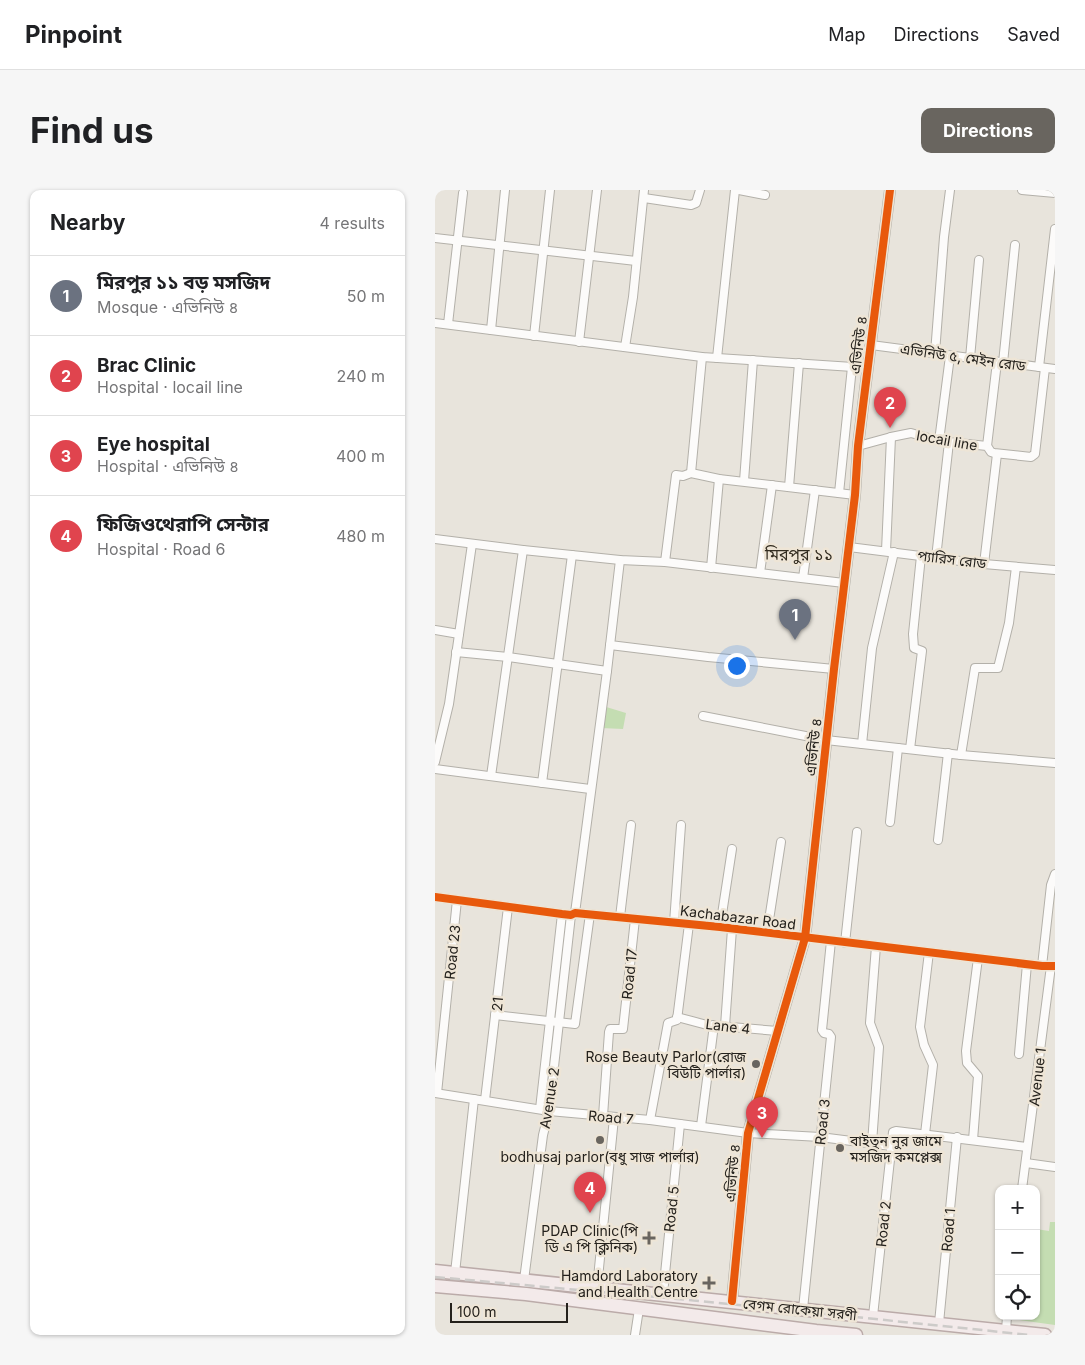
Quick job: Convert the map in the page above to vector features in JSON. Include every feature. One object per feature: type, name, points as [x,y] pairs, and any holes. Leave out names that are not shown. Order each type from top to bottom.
[{"type":"main road","name":"বেগম রোকেয়া সরণী","points":[[435,1271],[1045,1335]]},
{"type":"main road","name":"বেগম রোকেয়া সরণী","points":[[435,1286],[526,1294],[821,1333],[857,1335]]},
{"type":"street","points":[[491,330],[505,190]]},
{"type":"street","points":[[534,336],[550,190]]},
{"type":"street","points":[[579,342],[597,190]]},
{"type":"street","points":[[625,347],[633,297],[644,194],[691,205],[696,203],[700,190]]},
{"type":"street","points":[[717,358],[735,190]]},
{"type":"street","points":[[739,190],[765,194]]},
{"type":"street","name":"এভিনিউ ৪","points":[[732,1302],[748,1132],[805,938],[859,446],[890,190]]},
{"type":"street","points":[[935,353],[944,237],[950,190]]},
{"type":"street","points":[[1022,190],[1055,193]]},
{"type":"street","points":[[448,324],[463,193]]},
{"type":"street","points":[[984,564],[997,454],[1033,456],[1035,454],[1055,229]]},
{"type":"street","points":[[435,238],[636,261]]},
{"type":"street","points":[[987,446],[1015,245]]},
{"type":"street","points":[[970,358],[979,260]]},
{"type":"street","points":[[435,322],[702,357],[868,368]]},
{"type":"street","name":"এভিনিউ ৫, মেইন রোড","points":[[871,345],[1055,369]]},
{"type":"street","points":[[939,442],[951,356]]},
{"type":"street","points":[[691,473],[702,357]]},
{"type":"street","points":[[744,482],[753,360]]},
{"type":"street","points":[[789,486],[799,363]]},
{"type":"street","points":[[839,493],[852,367]]},
{"type":"street","name":"locail line","points":[[859,446],[911,433],[939,442],[987,446],[991,452],[997,454]]},
{"type":"street","points":[[862,744],[872,648],[890,552],[891,437]]},
{"type":"street","points":[[936,558],[949,442]]},
{"type":"street","points":[[665,562],[676,475],[683,476],[691,473],[719,479],[855,495]]},
{"type":"street","points":[[711,568],[719,479]]},
{"type":"street","points":[[760,573],[772,485]]},
{"type":"street","points":[[803,578],[815,490]]},
{"type":"street","points":[[435,539],[620,560],[665,562],[844,583]]},
{"type":"street","points":[[435,762],[449,704],[471,544]]},
{"type":"street","name":"প্যারিস রোড","points":[[849,547],[984,564],[1055,570]]},
{"type":"street","points":[[491,776],[523,550]]},
{"type":"street","points":[[542,783],[572,555]]},
{"type":"street","points":[[910,749],[922,651],[914,648],[913,634],[921,556]]},
{"type":"street","name":"Avenue 2","points":[[524,1280],[543,1135],[549,1111],[620,560]]},
{"type":"street","points":[[961,755],[975,668],[998,668],[1009,623],[1016,567]]},
{"type":"street","points":[[435,630],[459,634]]},
{"type":"street","points":[[610,645],[834,669]]},
{"type":"street","points":[[456,652],[508,657],[607,671]]},
{"type":"street","points":[[703,716],[826,740],[1055,763]]},
{"type":"street","points":[[890,822],[898,748]]},
{"type":"street","points":[[938,840],[948,753]]},
{"type":"street","points":[[435,769],[590,789]]},
{"type":"street","points":[[619,917],[631,825]]},
{"type":"street","points":[[674,923],[681,825]]},
{"type":"street","points":[[845,943],[857,832]]},
{"type":"street","points":[[767,933],[781,842]]},
{"type":"street","points":[[720,927],[732,849]]},
{"type":"street","points":[[1042,966],[1051,885],[1055,874]]},
{"type":"street","name":"Kachabazar Road","points":[[435,898],[562,914],[590,914],[720,927],[1053,966]]},
{"type":"street","name":"Road 23","points":[[436,1093],[457,900]]},
{"type":"street","name":"21","points":[[485,1100],[508,907]]},
{"type":"street","name":"Avenue 2","points":[[540,1109],[562,914]]},
{"type":"street","points":[[495,1015],[572,1025],[576,1021],[590,914]]},
{"type":"street","name":"Road 17","points":[[603,1116],[609,1032],[610,1029],[623,1029],[635,919]]},
{"type":"street","points":[[650,1120],[668,1023],[676,1022],[677,1018],[689,924]]},
{"type":"street","points":[[725,1026],[732,929]]},
{"type":"street","name":"Road 3","points":[[803,1309],[831,1037],[822,1030],[831,941]]},
{"type":"street","points":[[872,1143],[879,1047],[870,1023],[876,946]]},
{"type":"street","points":[[929,952],[920,1027],[924,1045],[933,1065],[925,1134],[1027,1147]]},
{"type":"street","points":[[973,1140],[978,1076],[967,1063],[966,1051],[978,958]]},
{"type":"street","points":[[1019,1054],[1027,964]]},
{"type":"street","name":"Avenue 1","points":[[1023,1185],[1053,966]]},
{"type":"street","name":"Lane 4","points":[[677,1018],[714,1025],[778,1031]]},
{"type":"street","points":[[701,1126],[714,1025]]},
{"type":"street","name":"Road 7","points":[[436,1093],[549,1111],[650,1120],[748,1132]]},
{"type":"street","points":[[455,1273],[474,1099]]},
{"type":"street","points":[[597,1288],[614,1118]]},
{"type":"street","name":"Road 5","points":[[663,1294],[680,1124]]},
{"type":"street","name":"Road 2","points":[[873,1316],[893,1132],[896,1130],[925,1134]]},
{"type":"street","name":"এভিনিউ ৪","points":[[748,1132],[820,1137],[891,1146]]},
{"type":"street","name":"Road 1","points":[[939,1323],[957,1137]]},
{"type":"street","points":[[1025,1163],[1055,1167]]},
{"type":"street","points":[[635,1335],[639,1309]]},
{"type":"street","points":[[1006,1331],[1007,1320]]},
{"type":"green space","points":[[603,706],[626,713],[623,729],[601,728]]},
{"type":"green space","points":[[1050,1222],[1055,1222],[1055,1325],[1019,1320],[1040,1320],[1040,1230],[1049,1231]]},
{"type":"railway","points":[[435,1277],[700,1301],[1030,1335]]},
{"type":"cycle path","points":[[732,1301],[748,1133],[805,938],[855,495],[858,446],[890,190]]},
{"type":"cycle path","points":[[435,897],[562,914],[571,915],[575,913],[720,927],[1042,966],[1055,966]]},
{"type":"place","name":"Brac Clinic","points":[[890,428]]},
{"type":"place","name":"মিরপুর ১১ বড় মসজিদ","points":[[795,640]]},
{"type":"place","name":"Rose Beauty Parlor(রোজ বিউটি পার্লার)","points":[[756,1064]]},
{"type":"place","name":"Eye hospital","points":[[762,1138]]},
{"type":"place","name":"bodhusaj parlor(বধু সাজ পার্লার)","points":[[600,1140]]},
{"type":"place","name":"বাইতুন নুর জামে মসজিদ কমপ্লেক্স","points":[[840,1148]]},
{"type":"place","name":"ফিজিওথেরাপি সেন্টার","points":[[590,1213]]},
{"type":"place","name":"PDAP Clinic(পি ডি এ পি ক্লিনিক)","points":[[649,1238]]},
{"type":"place","name":"Hamdord Laboratory and Health Centre","points":[[709,1283]]},
{"type":"district","name":"মিরপুর ১১","points":[[799,554]]}]
